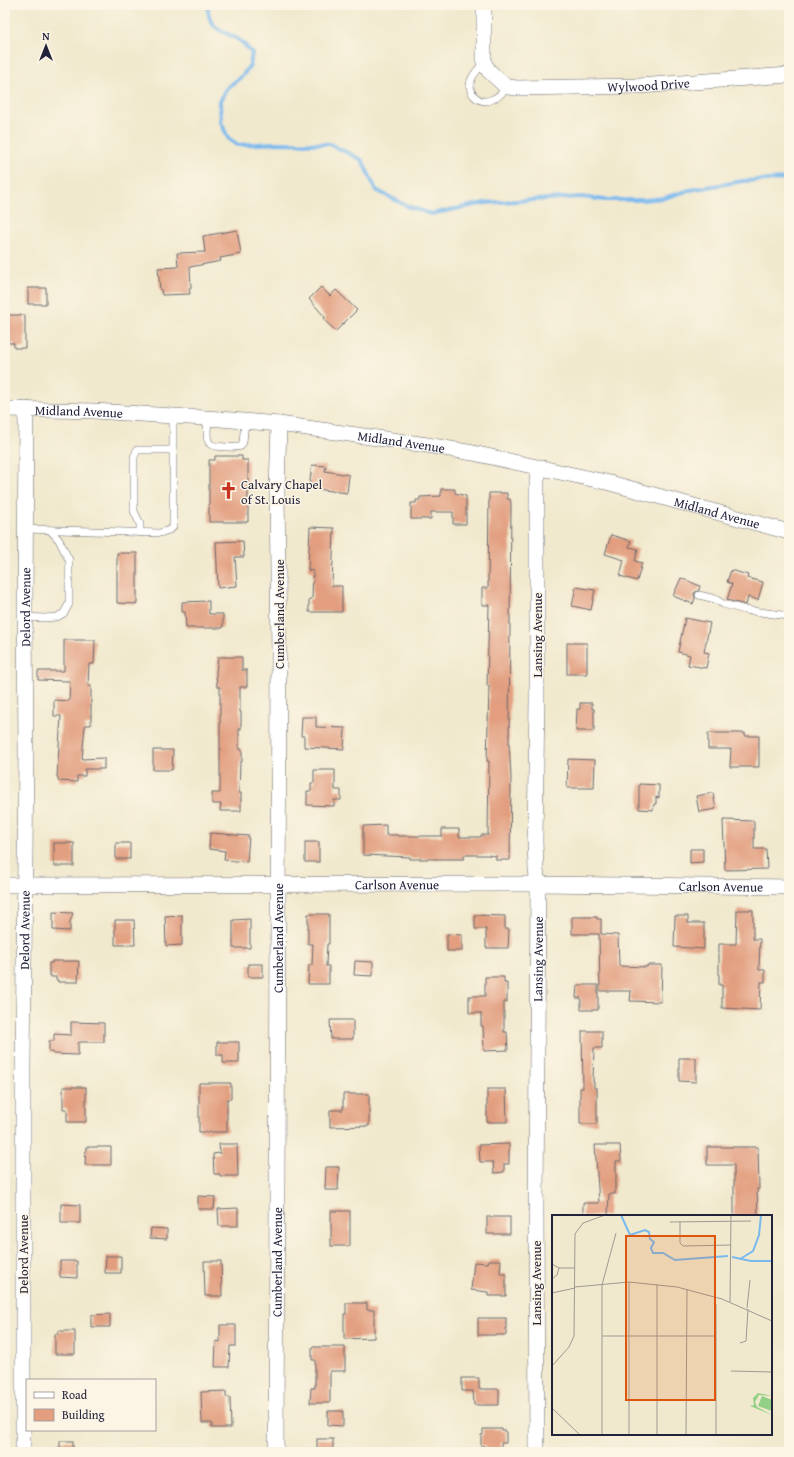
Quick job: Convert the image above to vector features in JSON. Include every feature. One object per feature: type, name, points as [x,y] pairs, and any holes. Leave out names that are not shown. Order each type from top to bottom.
[{"type":"street","points":[[484,5],[484,63],[489,71],[506,85]]},
{"type":"street","name":"Wylwood Drive","points":[[506,85],[517,88],[639,86],[789,76]]},
{"type":"street","name":"Midland Avenue","points":[[5,409],[94,410],[245,421],[279,424],[427,445],[540,467],[625,487],[789,532]]},
{"type":"street","name":"Delord Avenue","points":[[23,1452],[26,409]]},
{"type":"street","name":"Cumberland Avenue","points":[[276,1452],[279,884],[279,642],[277,491],[279,424]]},
{"type":"street","name":"Lansing Avenue","points":[[537,1452],[536,1210],[538,884],[535,840],[537,699],[537,480],[540,467]]},
{"type":"street","name":"Carlson Avenue","points":[[5,885],[538,884],[789,887]]},
{"type":"lane","points":[[484,63],[471,79],[470,89],[474,97],[481,101],[489,101],[496,98],[506,85]]},
{"type":"lane","points":[[25,529],[160,533],[173,527],[173,415]]},
{"type":"lane","points":[[208,418],[207,439],[212,445],[219,446],[241,446],[243,442],[245,421]]},
{"type":"lane","points":[[140,533],[140,524],[134,511],[135,453],[137,450],[173,450]]},
{"type":"lane","points":[[25,617],[57,617],[64,613],[69,604],[69,560],[59,540],[50,530]]},
{"type":"lane","points":[[699,595],[715,599],[723,604],[746,610],[789,616]]},
{"type":"building","points":[[237,230],[241,254],[220,258],[221,261],[190,267],[190,294],[162,295],[160,290],[158,268],[178,267],[177,253],[205,252],[203,236]]},
{"type":"building","points":[[321,287],[330,296],[336,290],[357,310],[336,331],[324,320],[325,317],[309,299]]},
{"type":"building","points":[[28,288],[46,288],[46,304],[28,304]]},
{"type":"building","points":[[8,315],[25,315],[25,348],[14,348],[14,343],[8,343]]},
{"type":"building","name":"Calvary Chapel of St. Louis","points":[[215,456],[242,456],[242,460],[248,460],[248,522],[209,522],[209,460],[215,460]]},
{"type":"building","points":[[312,465],[326,466],[325,471],[349,475],[347,493],[309,488]]},
{"type":"building","points":[[441,489],[455,489],[455,493],[466,496],[466,524],[453,524],[453,512],[431,512],[431,519],[411,519],[411,503],[416,503],[416,500],[420,500],[420,497],[441,496]]},
{"type":"building","points":[[489,493],[507,493],[507,499],[510,499],[511,504],[509,743],[511,777],[510,860],[496,860],[496,856],[487,855],[464,855],[464,859],[410,859],[410,857],[363,855],[363,826],[386,825],[386,835],[398,836],[442,836],[442,829],[459,829],[459,837],[481,837],[481,835],[488,835],[489,761],[487,761],[489,686],[487,686],[489,605],[482,605],[482,588],[488,588]]},
{"type":"building","points":[[310,527],[334,528],[332,586],[342,586],[342,612],[309,612],[309,599],[312,599],[313,571],[308,570]]},
{"type":"building","points":[[611,535],[631,541],[629,547],[638,549],[635,561],[642,563],[637,581],[620,576],[624,560],[605,554]]},
{"type":"building","points":[[243,541],[244,557],[235,557],[237,586],[218,588],[216,542]]},
{"type":"building","points":[[117,553],[137,553],[137,604],[117,603]]},
{"type":"building","points":[[731,570],[748,575],[747,578],[763,582],[758,600],[748,597],[746,605],[727,600],[732,584],[727,582]]},
{"type":"building","points":[[681,578],[700,586],[699,590],[694,593],[695,598],[693,604],[673,596]]},
{"type":"building","points":[[576,587],[595,590],[591,610],[572,606]]},
{"type":"building","points":[[209,601],[209,614],[223,614],[223,628],[186,628],[185,612],[182,612],[182,602]]},
{"type":"building","points":[[685,618],[710,623],[704,652],[709,653],[706,668],[688,665],[690,655],[678,652]]},
{"type":"building","points":[[64,640],[95,640],[94,664],[89,664],[88,686],[91,686],[91,725],[85,725],[82,759],[104,758],[104,769],[85,769],[85,776],[77,776],[77,782],[58,781],[57,777],[61,716],[54,716],[54,700],[69,701],[70,681],[38,680],[38,671],[64,671]]},
{"type":"building","points":[[567,643],[587,643],[587,674],[567,674]]},
{"type":"building","points":[[218,657],[242,657],[242,670],[247,670],[247,687],[240,687],[241,729],[239,729],[239,749],[242,749],[242,762],[240,762],[239,793],[241,793],[241,811],[220,811],[221,804],[212,804],[212,793],[220,793],[220,687],[217,687],[216,672]]},
{"type":"building","points":[[580,703],[592,703],[592,709],[594,709],[594,731],[576,731],[577,709],[580,709]]},
{"type":"building","points":[[302,717],[316,717],[316,727],[345,728],[344,749],[304,747],[304,736],[301,736]]},
{"type":"building","points":[[708,733],[745,733],[745,736],[759,736],[759,767],[730,767],[731,749],[708,749]]},
{"type":"building","points":[[153,750],[173,750],[172,770],[153,770]]},
{"type":"building","points":[[568,759],[595,760],[594,788],[567,788]]},
{"type":"building","points":[[314,770],[335,770],[335,790],[341,790],[341,800],[334,800],[334,806],[307,805],[307,791],[311,791],[311,783],[314,783]]},
{"type":"building","points":[[639,784],[659,785],[659,798],[656,797],[656,804],[654,804],[653,810],[639,809]]},
{"type":"building","points":[[713,793],[716,809],[699,812],[696,796]]},
{"type":"building","points":[[723,820],[754,821],[754,849],[766,849],[767,869],[725,870]]},
{"type":"building","points":[[210,833],[249,836],[247,862],[224,860],[225,851],[209,849]]},
{"type":"building","points":[[305,842],[319,842],[319,862],[305,862]]},
{"type":"building","points":[[54,843],[74,843],[74,866],[54,866]]},
{"type":"building","points":[[116,843],[130,843],[130,859],[116,859]]},
{"type":"building","points":[[690,849],[703,849],[703,862],[690,863]]},
{"type":"building","points":[[737,910],[753,910],[753,939],[760,939],[759,970],[765,970],[765,982],[761,982],[760,1010],[722,1008],[722,985],[719,985],[719,944],[736,944]]},
{"type":"building","points":[[53,912],[73,913],[70,922],[70,931],[53,930]]},
{"type":"building","points":[[308,914],[329,914],[329,944],[327,944],[326,966],[329,966],[329,984],[308,984],[309,965],[312,965],[313,944],[308,944]]},
{"type":"building","points":[[182,915],[182,945],[166,946],[165,916]]},
{"type":"building","points":[[475,915],[505,916],[505,929],[509,929],[508,948],[486,948],[486,929],[475,929]]},
{"type":"building","points":[[675,916],[688,916],[688,923],[704,923],[704,949],[674,947]]},
{"type":"building","points":[[572,917],[597,917],[597,919],[601,919],[601,934],[618,935],[619,966],[647,967],[647,965],[662,965],[661,1002],[630,1001],[631,991],[600,991],[599,934],[572,934]]},
{"type":"building","points":[[250,919],[250,948],[233,948],[233,920]]},
{"type":"building","points":[[115,920],[134,920],[135,945],[115,945]]},
{"type":"building","points":[[447,934],[462,935],[462,951],[447,951]]},
{"type":"building","points":[[52,961],[79,961],[78,982],[58,982],[56,977],[51,977],[51,975],[49,975],[49,963],[52,963]]},
{"type":"building","points":[[355,961],[373,962],[373,976],[354,975]]},
{"type":"building","points":[[248,964],[263,964],[263,977],[248,977]]},
{"type":"building","points":[[485,977],[504,977],[504,983],[507,983],[507,1002],[504,1002],[504,1032],[507,1032],[508,1050],[484,1051],[481,1013],[469,1013],[469,996],[485,996]]},
{"type":"building","points":[[577,985],[598,985],[598,1010],[581,1010],[581,998],[576,998]]},
{"type":"building","points":[[330,1020],[353,1020],[353,1039],[331,1039]]},
{"type":"building","points":[[71,1022],[104,1023],[104,1042],[78,1043],[78,1055],[53,1054],[53,1052],[49,1052],[49,1041],[54,1041],[54,1034],[71,1035]]},
{"type":"building","points":[[582,1031],[602,1031],[602,1048],[594,1048],[593,1082],[594,1088],[597,1088],[597,1124],[580,1124],[580,1088],[583,1088]]},
{"type":"building","points":[[217,1042],[239,1042],[239,1063],[223,1063],[223,1055],[217,1055]]},
{"type":"building","points":[[679,1058],[696,1058],[696,1082],[679,1081]]},
{"type":"building","points":[[199,1083],[231,1083],[231,1099],[227,1099],[227,1132],[199,1132]]},
{"type":"building","points":[[63,1087],[86,1087],[86,1122],[67,1122],[67,1109],[63,1109]]},
{"type":"building","points":[[487,1089],[506,1089],[507,1122],[487,1122]]},
{"type":"building","points":[[343,1094],[369,1094],[369,1126],[330,1127],[330,1110],[343,1110]]},
{"type":"building","points":[[219,1144],[237,1144],[238,1176],[220,1176],[220,1174],[214,1174],[213,1154],[220,1153]]},
{"type":"building","points":[[509,1144],[509,1164],[504,1164],[504,1172],[494,1173],[493,1162],[480,1162],[479,1145]]},
{"type":"building","points":[[595,1145],[620,1145],[621,1161],[616,1161],[615,1194],[609,1194],[608,1215],[583,1215],[583,1203],[599,1203]]},
{"type":"building","points":[[86,1147],[111,1147],[111,1165],[85,1165]]},
{"type":"building","points":[[707,1147],[758,1147],[758,1215],[734,1215],[734,1165],[707,1165]]},
{"type":"building","points":[[326,1167],[339,1167],[338,1190],[325,1190]]},
{"type":"building","points":[[198,1196],[215,1197],[214,1209],[198,1209]]},
{"type":"building","points":[[61,1204],[80,1205],[80,1223],[61,1223]]},
{"type":"building","points":[[238,1208],[238,1226],[219,1226],[218,1209]]},
{"type":"building","points":[[331,1211],[350,1211],[350,1246],[331,1246]]},
{"type":"building","points":[[487,1217],[510,1217],[510,1234],[487,1234]]},
{"type":"building","points":[[151,1228],[167,1229],[167,1239],[150,1238]]},
{"type":"building","points":[[106,1256],[121,1256],[121,1273],[105,1273]]},
{"type":"building","points":[[489,1260],[501,1260],[500,1274],[506,1274],[506,1296],[488,1296],[488,1292],[471,1290],[474,1262],[488,1263]]},
{"type":"building","points":[[60,1261],[77,1261],[77,1278],[60,1277]]},
{"type":"building","points":[[204,1261],[221,1261],[222,1296],[205,1296]]},
{"type":"building","points":[[346,1303],[367,1303],[367,1310],[374,1310],[374,1338],[344,1339],[344,1314],[346,1314]]},
{"type":"building","points":[[110,1314],[110,1327],[91,1327],[91,1315]]},
{"type":"building","points":[[478,1318],[506,1318],[506,1335],[478,1335]]},
{"type":"building","points":[[220,1325],[236,1325],[236,1346],[230,1346],[229,1367],[215,1367],[216,1341],[220,1342]]},
{"type":"building","points":[[58,1331],[75,1331],[75,1354],[55,1354],[55,1334],[58,1334]]},
{"type":"building","points":[[312,1347],[345,1347],[345,1371],[330,1371],[330,1403],[310,1403],[311,1388],[315,1388],[315,1360],[312,1360]]},
{"type":"building","points":[[462,1378],[479,1378],[479,1389],[499,1389],[499,1405],[474,1405],[473,1391],[462,1391]]},
{"type":"building","points":[[226,1391],[226,1397],[230,1397],[231,1428],[212,1428],[212,1423],[202,1423],[201,1392]]},
{"type":"building","points":[[328,1411],[343,1411],[343,1426],[328,1425]]},
{"type":"building","points":[[483,1429],[502,1429],[502,1431],[506,1431],[506,1443],[501,1443],[501,1452],[485,1452],[485,1446],[481,1446],[481,1435],[483,1435]]},
{"type":"building","points":[[317,1439],[333,1439],[333,1452],[317,1452]]},
{"type":"building","points":[[60,1441],[73,1441],[73,1452],[60,1452]]},
{"type":"waterway","points":[[208,5],[211,21],[215,26],[243,43],[252,53],[250,65],[243,75],[225,90],[220,102],[221,122],[228,138],[238,145],[277,143],[330,144],[362,160],[376,190],[407,206],[431,214],[485,203],[581,197],[605,200],[644,200],[664,198],[690,190],[743,181],[789,179]]},
{"type":"place","name":"Calvary Chapel of St. Louis","points":[[228,491]]}]
